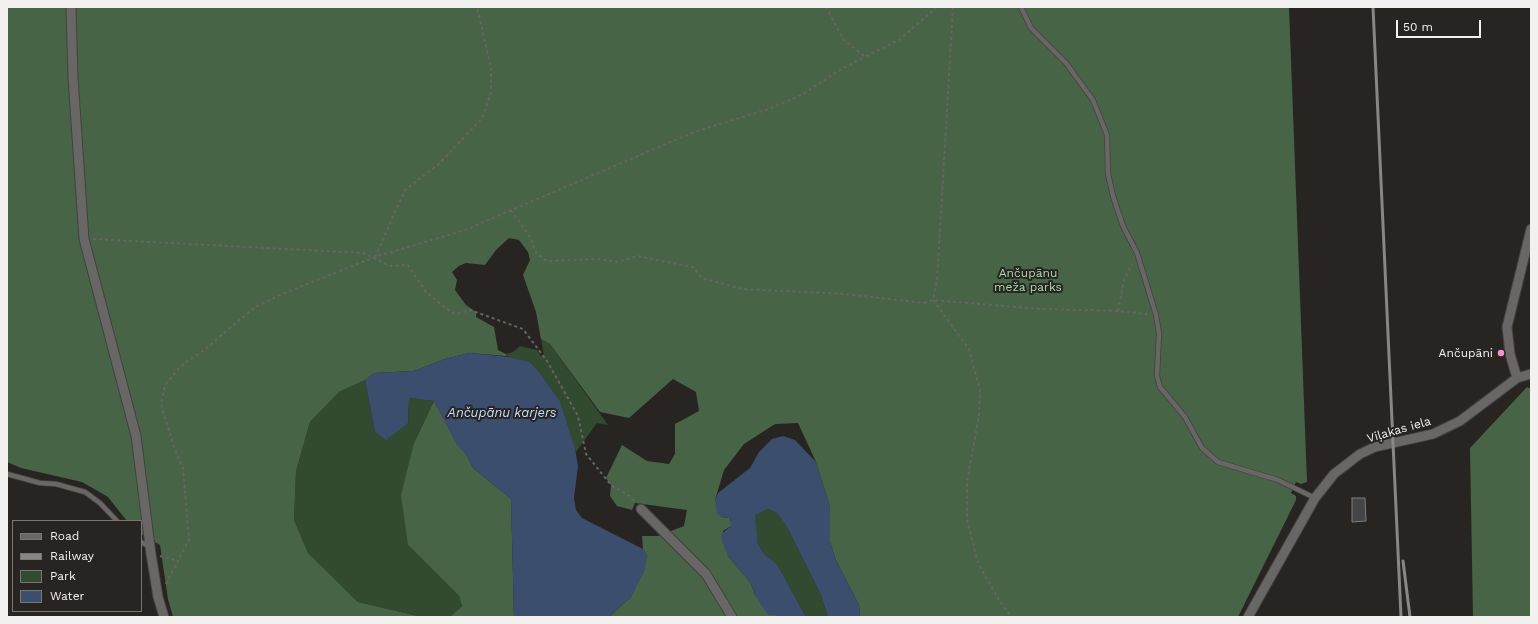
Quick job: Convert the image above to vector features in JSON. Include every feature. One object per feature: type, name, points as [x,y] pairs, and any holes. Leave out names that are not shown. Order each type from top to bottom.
[{"type":"street","points":[[71,7],[74,86],[84,239],[136,436],[158,597],[164,617]]},
{"type":"street","points":[[1517,378],[1510,354],[1507,327],[1531,229]]},
{"type":"street","name":"Viļakas iela","points":[[1248,617],[1315,498],[1334,474],[1360,454],[1375,447],[1434,434],[1460,421],[1517,378],[1531,374]]},
{"type":"street","points":[[641,509],[706,574],[732,617]]},
{"type":"lane","points":[[1021,7],[1031,28],[1066,63],[1094,100],[1107,135],[1108,174],[1113,196],[1124,226],[1137,253],[1156,315],[1159,333],[1157,376],[1160,387],[1185,417],[1202,448],[1218,462],[1278,480],[1315,498]]},
{"type":"lane","points":[[7,474],[40,483],[56,484],[85,492],[100,503],[116,520]]},
{"type":"lane","points":[[142,543],[151,550]]},
{"type":"path","points":[[375,258],[405,190],[439,164],[483,117],[492,92],[491,68],[477,7]]},
{"type":"path","points":[[826,7],[844,39],[865,57]]},
{"type":"path","points":[[158,597],[189,539],[183,468],[174,447],[161,404],[165,385],[181,366],[204,350],[255,307],[288,291],[375,258],[465,230],[694,132],[769,109],[803,94],[840,70],[899,40],[937,7]]},
{"type":"path","points":[[953,7],[936,281],[933,300],[969,349],[980,390],[979,415],[967,482],[967,520],[978,563],[999,600],[1011,617]]},
{"type":"path","points":[[511,210],[530,237],[536,253],[547,261],[598,259],[619,262],[637,256],[693,267],[702,278],[742,289],[844,294],[924,303],[933,300],[1040,309],[1118,311],[1156,315]]},
{"type":"path","points":[[84,239],[355,252],[363,253],[390,266],[408,265],[426,292],[452,313],[457,314],[470,310],[523,329],[547,361],[578,416],[586,454],[611,485],[631,497],[641,509]]},
{"type":"path","points":[[1118,311],[1124,280],[1137,253]]},
{"type":"path","points":[[151,550],[178,561]]},
{"type":"green space","name":"Ančupānu meža parks","points":[[7,7],[1289,7],[1307,482],[1301,484],[1296,482],[1291,493],[1296,496],[1296,500],[1238,617],[860,617],[859,605],[836,560],[830,542],[830,507],[816,462],[798,423],[775,424],[744,444],[724,470],[715,500],[721,517],[729,518],[731,522],[731,526],[723,531],[728,556],[750,582],[755,595],[778,617],[609,617],[631,597],[647,556],[643,549],[642,536],[658,536],[684,526],[687,510],[635,503],[632,510],[617,506],[610,496],[611,485],[606,478],[622,445],[647,461],[669,464],[675,454],[675,424],[699,411],[696,392],[673,379],[629,418],[600,412],[550,344],[541,339],[536,312],[523,275],[530,260],[528,252],[519,240],[509,238],[496,250],[485,265],[466,263],[459,266],[452,272],[457,280],[455,290],[466,305],[476,312],[476,317],[494,327],[498,350],[506,354],[506,356],[469,353],[445,359],[414,371],[374,373],[365,380],[339,392],[310,422],[296,471],[294,520],[308,553],[358,602],[422,617],[173,617],[168,599],[160,545],[142,535],[142,520],[126,520],[108,497],[82,482],[21,468],[7,462]]},
{"type":"green space","points":[[541,339],[550,344],[608,425],[597,423],[576,452],[560,401],[540,373],[530,362],[506,356],[506,354],[513,352],[520,346],[537,350],[541,356],[544,356]]},
{"type":"green space","points":[[365,380],[375,432],[408,423],[409,398],[434,401],[414,443],[408,545],[459,596],[462,606],[450,617],[422,617],[358,602],[308,553],[294,520],[296,471],[310,422],[339,392]]},
{"type":"green space","points":[[1527,387],[1531,389],[1531,617],[1473,617],[1470,448]]},
{"type":"green space","points":[[434,401],[457,444],[466,454],[473,468],[511,499],[514,617],[450,617],[462,606],[459,596],[408,545],[401,495],[414,443]]},
{"type":"green space","points":[[768,509],[777,513],[787,527],[821,595],[828,617],[806,617],[777,564],[765,555],[758,544],[754,515]]},
{"type":"water","name":"Ančupānu karjers","points":[[469,353],[510,357],[530,362],[540,373],[560,401],[575,448],[578,466],[574,498],[576,510],[582,518],[643,549],[647,556],[645,570],[631,597],[609,617],[514,617],[511,499],[473,468],[466,454],[457,445],[434,401],[409,398],[408,423],[386,440],[375,432],[365,380],[374,373],[414,371],[445,359]]},
{"type":"water","points":[[783,436],[795,440],[816,462],[830,507],[830,542],[836,560],[859,605],[860,617],[828,617],[821,595],[787,527],[777,513],[768,509],[755,515],[758,544],[765,555],[777,564],[806,617],[778,617],[776,615],[768,615],[755,595],[750,582],[728,556],[722,542],[721,534],[731,526],[731,522],[729,518],[721,517],[717,514],[715,500],[718,493],[750,468],[759,452],[772,439]]},
{"type":"building","points":[[1352,498],[1365,498],[1366,521],[1352,522]]},
{"type":"railway","points":[[1373,7],[1401,617]]},
{"type":"railway","points":[[1403,561],[1410,617]]},
{"type":"place","name":"Ančupāni","points":[[1501,353]]}]
